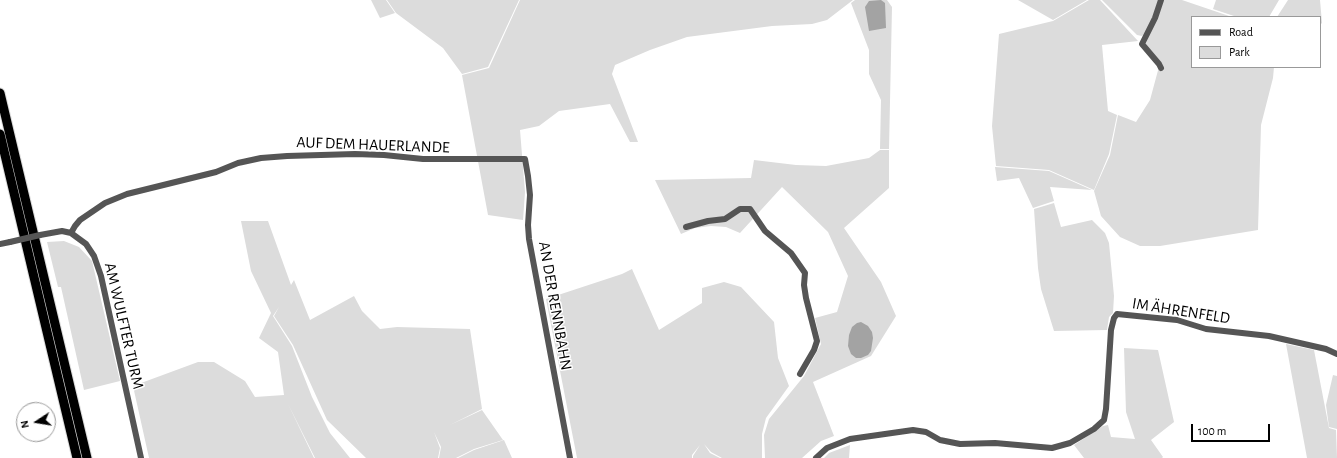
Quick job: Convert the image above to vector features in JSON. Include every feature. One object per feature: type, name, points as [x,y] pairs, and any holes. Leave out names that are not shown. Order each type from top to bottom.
[{"type":"highway","points":[[0,93],[87,458]]},
{"type":"highway","points":[[0,134],[77,458]]},
{"type":"street","points":[[1161,0],[1155,18],[1142,44],[1161,68]]},
{"type":"street","name":"AUF DEM HAUERLANDE","points":[[71,233],[80,220],[105,203],[127,194],[201,176],[238,163],[261,158],[355,154],[423,159],[525,159]]},
{"type":"street","name":"AN DER RENNBAHN","points":[[525,159],[530,195],[528,225],[529,239],[570,458]]},
{"type":"street","points":[[686,227],[708,221],[725,219],[740,209],[750,208],[766,231],[791,253],[805,273],[804,285],[806,298],[817,341],[800,374]]},
{"type":"street","points":[[0,244],[51,232],[62,231],[71,233]]},
{"type":"street","name":"AM WULFTER TURM","points":[[71,233],[86,244],[94,256],[101,276],[141,458]]},
{"type":"street","name":"IM ÄHRENFELD","points":[[816,458],[827,448],[850,439],[914,430],[926,432],[940,440],[960,444],[994,443],[1052,448],[1070,443],[1094,429],[1104,420],[1111,330],[1114,318],[1117,314],[1177,320],[1206,329],[1269,336],[1326,349],[1337,354]]},
{"type":"green space","points":[[371,0],[386,0],[395,13],[380,18]]},
{"type":"green space","points":[[387,0],[519,0],[488,67],[462,74],[443,48],[396,13]]},
{"type":"green space","points":[[520,0],[853,0],[827,20],[812,24],[772,26],[687,37],[650,50],[615,65],[612,74],[638,142],[630,142],[610,104],[559,111],[539,126],[520,130],[525,192],[523,220],[488,215],[462,75],[489,68]]},
{"type":"green space","points":[[855,0],[887,0],[892,7],[889,149],[880,149],[881,100],[869,74],[869,50],[851,3]]},
{"type":"green space","points":[[1018,0],[1087,0],[1053,20]]},
{"type":"green space","points":[[1089,0],[1100,0],[1138,41],[1102,45],[1108,111],[1117,115],[1109,154],[1094,190],[1049,170],[996,166],[992,126],[999,34],[1053,21]]},
{"type":"green space","points":[[1102,0],[1182,0],[1229,16],[1191,16],[1191,68],[1274,68],[1273,78],[1261,125],[1258,230],[1160,246],[1140,246],[1120,237],[1101,216],[1094,191],[1110,155],[1118,115],[1136,122],[1150,100],[1160,63],[1145,46],[1149,35],[1146,33],[1142,36],[1137,35]]},
{"type":"green space","points":[[1216,0],[1279,0],[1270,16],[1234,16],[1213,9]]},
{"type":"green space","points":[[1288,0],[1320,0],[1322,23],[1321,24],[1321,16],[1278,16]]},
{"type":"green space","points":[[880,150],[889,150],[889,188],[844,228],[881,282],[896,316],[871,356],[813,382],[834,436],[821,441],[802,458],[765,458],[764,435],[769,419],[804,376],[821,344],[815,318],[837,312],[848,276],[828,232],[782,187],[740,233],[726,227],[711,226],[695,228],[681,234],[655,180],[751,178],[754,160],[796,165],[826,166],[869,158]]},
{"type":"green space","points":[[995,167],[1049,171],[1092,190],[1050,187],[1054,201],[1033,208],[1019,178],[997,181]]},
{"type":"green space","points":[[1054,203],[1061,227],[1092,220],[1105,233],[1109,243],[1114,296],[1113,313],[1109,317],[1107,330],[1054,331],[1041,289],[1034,209]]},
{"type":"green space","points":[[241,221],[268,221],[291,285],[294,280],[310,320],[354,296],[362,311],[380,329],[397,327],[470,329],[482,409],[450,425],[482,410],[503,440],[474,449],[456,458],[439,458],[441,447],[434,432],[440,448],[438,458],[366,458],[327,420],[293,345],[274,316],[279,307],[273,316],[292,346],[312,397],[330,433],[350,458],[315,458],[288,404],[314,458],[149,458],[133,386],[198,362],[214,362],[245,381],[255,397],[284,395],[278,352],[259,338],[271,313],[251,271]]},
{"type":"green space","points":[[64,241],[79,247],[92,261],[120,381],[84,390],[61,287],[58,287],[47,242]]},
{"type":"green space","points":[[632,269],[659,330],[702,303],[702,288],[724,282],[741,287],[774,322],[778,358],[789,386],[766,418],[762,434],[762,458],[722,458],[711,452],[704,444],[710,453],[720,458],[693,458],[700,445],[692,455],[692,458],[577,458],[546,299],[622,274]]},
{"type":"green space","points":[[1286,344],[1314,350],[1329,428],[1336,430],[1337,458],[1307,458]]},
{"type":"green space","points":[[1124,348],[1158,350],[1174,422],[1151,440],[1163,457],[1084,458],[1074,445],[1103,426],[1108,425],[1111,437],[1135,439],[1126,412]]},
{"type":"green space","points":[[1333,375],[1337,376],[1337,429],[1329,427],[1326,405]]},
{"type":"green space","points":[[504,440],[512,458],[458,458],[474,450]]},
{"type":"green space","points":[[850,445],[849,458],[824,458],[829,453]]},
{"type":"shaded area","points":[[881,0],[885,3],[886,28],[869,31],[865,7],[869,1]]},
{"type":"shaded area","points":[[861,322],[868,326],[872,332],[873,338],[871,351],[868,355],[861,358],[856,358],[851,354],[848,346],[849,335],[852,327]]}]
